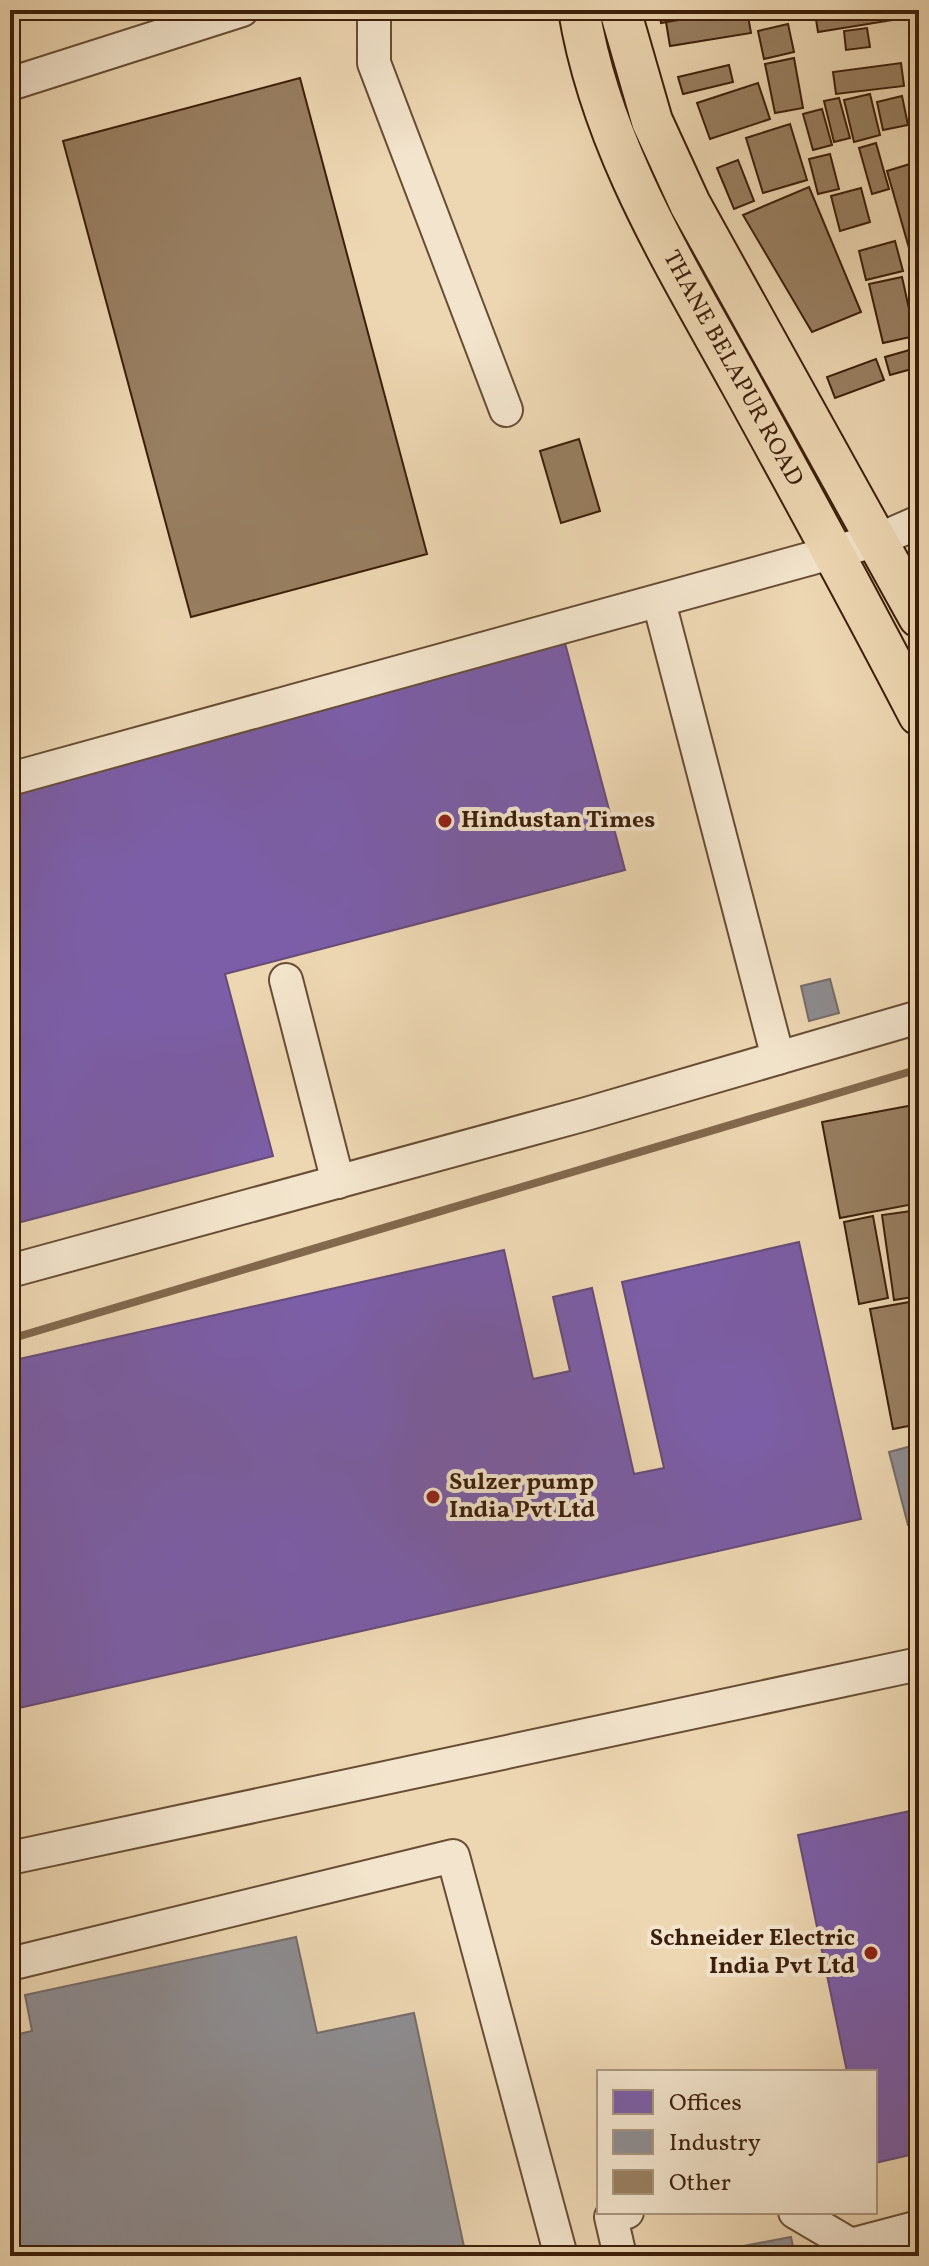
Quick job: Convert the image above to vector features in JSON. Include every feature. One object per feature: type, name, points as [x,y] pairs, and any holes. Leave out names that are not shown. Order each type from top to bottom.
[{"type":"main road","name":"THANE BELAPUR ROAD","points":[[579,10],[590,64],[613,136],[652,222],[919,715]]},
{"type":"main road","name":"THANE BELAPUR ROAD","points":[[620,10],[652,121],[690,204],[919,617]]},
{"type":"street","points":[[10,84],[242,10]]},
{"type":"street","points":[[374,10],[374,63],[506,410]]},
{"type":"street","points":[[10,779],[659,602],[878,540],[919,522]]},
{"type":"street","points":[[659,602],[778,1058]]},
{"type":"street","points":[[286,980],[338,1182]]},
{"type":"street","points":[[10,1271],[338,1182],[919,1017]]},
{"type":"street","points":[[10,1858],[919,1664]]},
{"type":"street","points":[[10,1964],[453,1856],[561,2256]]},
{"type":"street","points":[[620,2256],[611,2217],[621,2214]]},
{"type":"street","points":[[798,2214],[851,2245],[919,2227]]},
{"type":"building: Offices","points":[[565,643],[625,870],[225,974],[273,1156],[10,1225],[10,787]]},
{"type":"building: Offices","name":"Sulzer pump India Pvt Ltd","points":[[799,1242],[861,1519],[10,1710],[10,1361],[504,1250],[533,1379],[570,1371],[553,1297],[592,1288],[634,1474],[664,1468],[622,1282]]},
{"type":"building: Offices","name":"Schneider Electric India Pvt Ltd","points":[[919,1809],[919,2153],[877,2163],[877,2070],[847,2070],[798,1835]]},
{"type":"building: Industry","points":[[830,979],[839,1013],[809,1021],[801,986]]},
{"type":"building: Industry","points":[[919,1444],[919,1522],[908,1525],[889,1452]]},
{"type":"building: Industry","points":[[296,1937],[317,2033],[414,2013],[466,2256],[10,2256],[10,2036],[32,2031],[25,1995]]},
{"type":"building: Industry","points":[[791,2237],[795,2256],[691,2256]]},
{"type":"building: Other","points":[[659,10],[700,10],[701,16],[661,23]]},
{"type":"building: Other","points":[[710,10],[747,10],[751,33],[670,46],[666,22],[711,15]]},
{"type":"building: Other","points":[[891,10],[893,20],[818,32],[815,13]]},
{"type":"building: Other","points":[[788,24],[794,52],[764,59],[758,31]]},
{"type":"building: Other","points":[[867,28],[870,47],[846,50],[844,31]]},
{"type":"building: Other","points":[[794,58],[803,108],[775,113],[765,64]]},
{"type":"building: Other","points":[[901,63],[904,86],[836,94],[833,72]]},
{"type":"building: Other","points":[[729,65],[733,82],[683,94],[678,77]]},
{"type":"building: Other","points":[[300,78],[427,554],[191,617],[63,141]]},
{"type":"building: Other","points":[[758,83],[770,119],[710,139],[697,103]]},
{"type":"building: Other","points":[[870,94],[880,135],[854,142],[844,100]]},
{"type":"building: Other","points":[[902,96],[908,125],[883,130],[877,102]]},
{"type":"building: Other","points":[[839,98],[850,138],[834,142],[824,101]]},
{"type":"building: Other","points":[[822,109],[832,145],[813,150],[803,114]]},
{"type":"building: Other","points":[[790,124],[807,180],[763,193],[746,138]]},
{"type":"building: Other","points":[[876,143],[889,189],[872,194],[859,148]]},
{"type":"building: Other","points":[[830,154],[839,189],[818,194],[809,159]]},
{"type":"building: Other","points":[[738,160],[754,201],[734,209],[717,168]]},
{"type":"building: Other","points":[[913,163],[919,184],[919,253],[911,255],[887,171]]},
{"type":"building: Other","points":[[809,187],[861,312],[812,332],[743,215]]},
{"type":"building: Other","points":[[861,188],[870,222],[840,231],[831,196]]},
{"type":"building: Other","points":[[895,241],[903,271],[866,280],[859,251]]},
{"type":"building: Other","points":[[902,277],[915,336],[883,343],[869,284]]},
{"type":"building: Other","points":[[919,290],[919,328],[913,291]]},
{"type":"building: Other","points":[[913,349],[919,367],[890,375],[885,357]]},
{"type":"building: Other","points":[[876,359],[884,380],[835,398],[827,377]]},
{"type":"building: Other","points":[[579,439],[600,511],[561,523],[540,451]]},
{"type":"building: Other","points":[[919,1104],[919,1203],[840,1218],[822,1122]]},
{"type":"building: Other","points":[[919,1210],[919,1296],[894,1300],[882,1215]]},
{"type":"building: Other","points":[[873,1216],[888,1298],[859,1304],[844,1222]]},
{"type":"building: Other","points":[[915,1301],[919,1322],[919,1424],[893,1429],[870,1309]]},
{"type":"waterway","points":[[10,1339],[919,1069]]},
{"type":"place","name":"Hindustan Times","points":[[445,821]]},
{"type":"place","name":"Sulzer pump India Pvt Ltd","points":[[433,1497]]},
{"type":"place","name":"Schneider Electric India Pvt Ltd","points":[[871,1953]]}]
